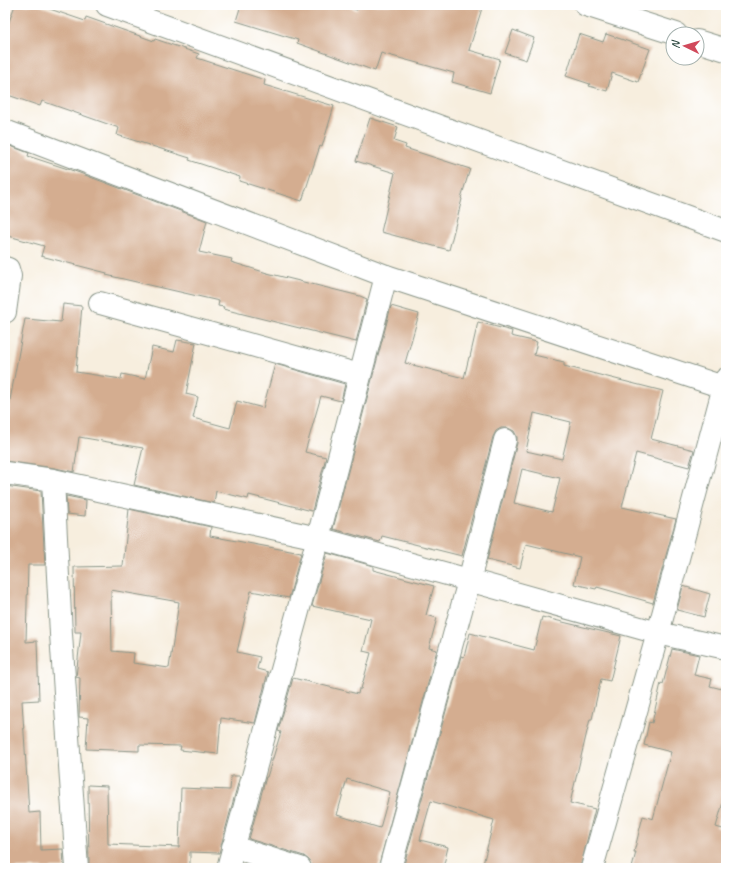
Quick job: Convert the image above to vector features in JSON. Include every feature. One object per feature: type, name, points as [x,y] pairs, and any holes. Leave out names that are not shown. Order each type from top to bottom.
[{"type":"street","points":[[107,5],[726,231]]},
{"type":"street","points":[[586,5],[665,30]]},
{"type":"street","points":[[705,43],[726,50]]},
{"type":"street","points":[[5,131],[386,276],[725,385],[658,633],[592,868]]},
{"type":"street","points":[[5,268],[8,269],[10,276],[5,312]]},
{"type":"street","points":[[300,868],[230,858],[318,538],[386,276]]},
{"type":"street","points":[[100,303],[360,375]]},
{"type":"street","points":[[390,868],[469,581],[505,440]]},
{"type":"street","points":[[5,473],[53,480],[318,538],[658,633],[726,648]]},
{"type":"street","points":[[53,480],[76,868]]},
{"type":"building","points":[[15,5],[38,5],[85,21],[86,17],[154,41],[155,39],[199,54],[197,58],[265,80],[264,85],[334,106],[322,147],[320,146],[302,201],[239,181],[240,177],[189,160],[190,158],[117,135],[119,128],[42,101],[40,106],[5,94],[5,33]]},
{"type":"building","points":[[241,5],[341,5],[357,10],[359,5],[483,5],[469,50],[500,59],[490,93],[452,82],[454,73],[381,53],[375,71],[297,43],[298,40],[236,21]]},
{"type":"building","points":[[513,30],[534,38],[526,60],[505,53]]},
{"type":"building","points":[[579,34],[603,42],[606,34],[650,49],[638,82],[612,73],[607,91],[589,86],[590,84],[566,76]]},
{"type":"building","points":[[370,118],[398,127],[394,141],[406,145],[405,148],[470,169],[461,198],[449,250],[381,232],[395,173],[356,161]]},
{"type":"building","points":[[5,144],[29,153],[28,156],[77,172],[207,221],[199,252],[232,259],[231,262],[267,273],[367,299],[356,342],[223,309],[224,307],[218,306],[219,301],[106,275],[107,273],[41,256],[44,246],[5,235]]},
{"type":"building","points":[[63,304],[82,306],[76,372],[121,379],[122,374],[145,379],[152,347],[174,352],[177,340],[196,343],[186,394],[198,397],[193,418],[230,428],[237,401],[263,408],[275,364],[345,384],[341,401],[321,396],[305,452],[326,457],[312,511],[249,495],[248,499],[216,491],[214,503],[134,485],[143,448],[79,437],[74,472],[5,461],[5,444],[10,400],[25,319],[61,322]]},
{"type":"building","points":[[391,306],[419,314],[405,363],[464,378],[478,322],[512,331],[511,336],[537,342],[534,355],[564,362],[564,366],[663,391],[651,439],[694,450],[689,467],[636,453],[622,507],[676,519],[653,603],[597,587],[596,589],[574,584],[580,557],[526,544],[520,568],[487,560],[517,443],[517,437],[514,431],[508,428],[501,428],[496,431],[493,437],[462,556],[382,536],[380,542],[333,529]],"holes":[[[534,413],[571,422],[562,459],[526,451]],[[522,469],[560,478],[552,512],[514,503]]]},
{"type":"building","points":[[5,486],[41,491],[45,565],[28,565],[26,642],[37,641],[39,700],[22,701],[29,813],[40,812],[41,850],[63,849],[64,868],[5,868]]},
{"type":"building","points":[[66,496],[86,500],[85,516],[67,514]]},
{"type":"building","points":[[129,509],[211,527],[210,536],[301,553],[289,598],[251,591],[237,652],[260,657],[257,669],[268,672],[255,723],[221,718],[218,754],[180,750],[181,746],[139,745],[139,751],[86,749],[88,718],[79,717],[80,678],[76,677],[81,632],[75,632],[74,567],[123,566]],"holes":[[[111,590],[179,602],[169,668],[133,663],[134,653],[112,651]]]},
{"type":"building","points":[[327,553],[373,566],[373,570],[434,586],[426,615],[437,618],[429,648],[437,650],[378,868],[312,868],[309,860],[304,856],[249,839],[266,777],[281,732],[278,731],[293,678],[358,694],[359,689],[361,689],[371,653],[363,651],[371,619],[312,606]],"holes":[[[347,779],[390,792],[380,828],[337,815]]]},
{"type":"building","points":[[683,586],[710,594],[704,617],[677,610]]},
{"type":"building","points":[[542,617],[621,636],[610,681],[601,679],[570,803],[595,809],[580,868],[482,868],[494,820],[431,801],[420,840],[448,847],[443,868],[403,868],[461,656],[464,657],[470,633],[534,650]]},
{"type":"building","points":[[672,649],[699,655],[694,675],[712,679],[710,686],[726,690],[726,792],[716,827],[726,830],[726,868],[632,868],[636,852],[634,852],[643,816],[653,819],[671,752],[644,745],[649,722],[652,723],[661,683],[663,684]]},
{"type":"building","points":[[231,776],[240,776],[219,853],[190,852],[190,868],[89,868],[88,785],[107,786],[108,844],[179,847],[181,788],[230,790]]}]
